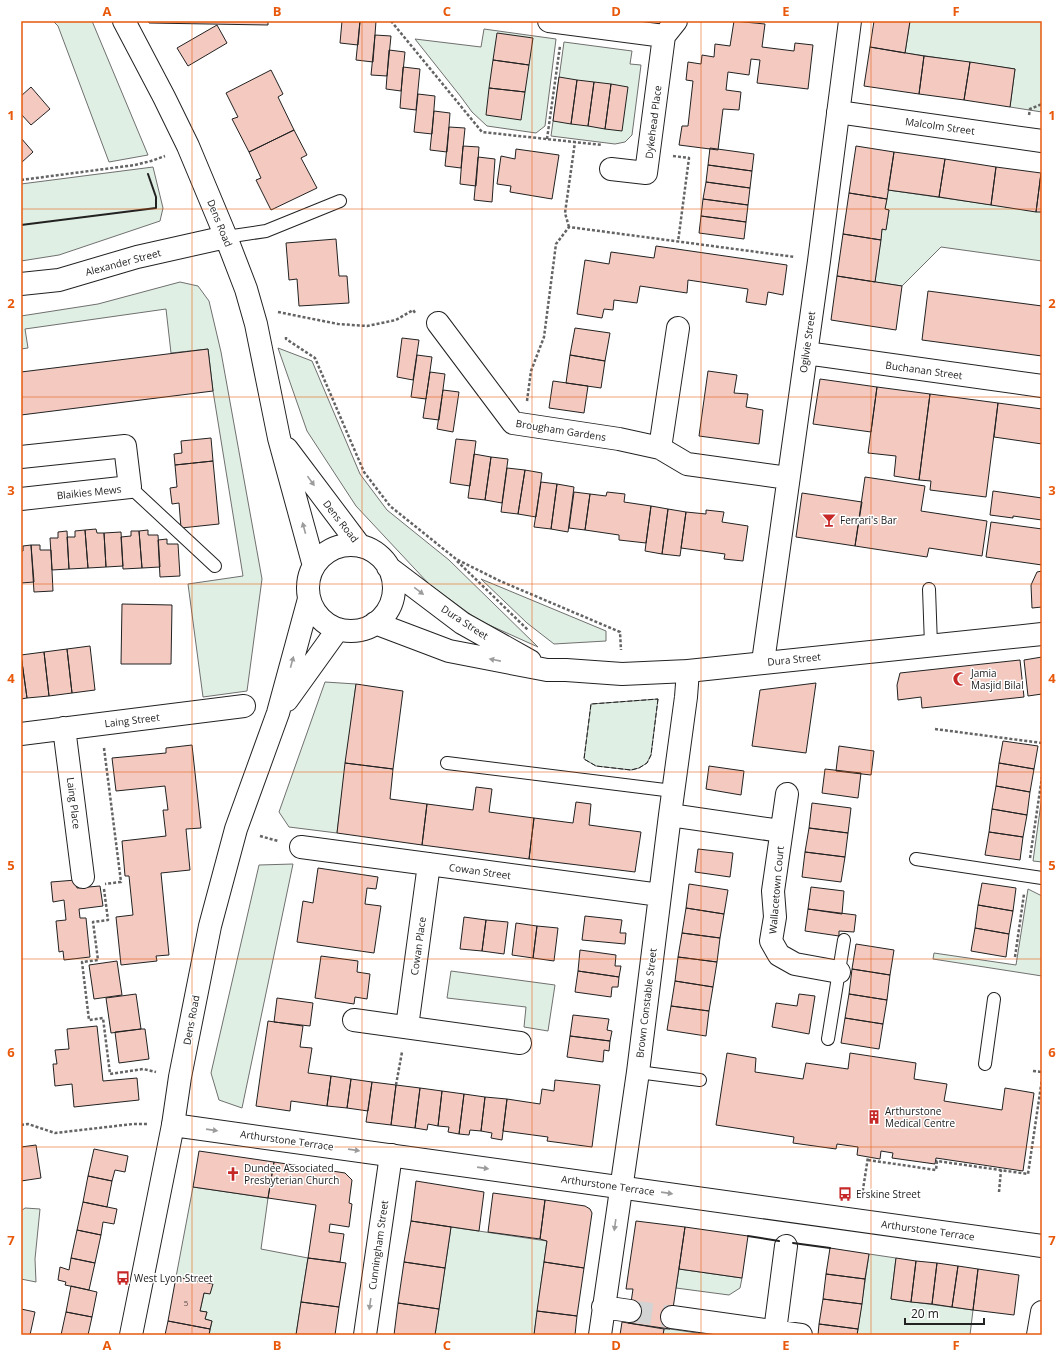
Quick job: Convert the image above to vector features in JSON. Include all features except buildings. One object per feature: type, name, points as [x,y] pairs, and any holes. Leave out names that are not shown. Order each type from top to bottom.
[{"type":"street","name":"Dens Road","points":[[124,21],[188,146],[246,289],[279,438],[314,566]]},
{"type":"street","name":"Ogilvie Street","points":[[763,662],[819,260],[850,21]]},
{"type":"street","name":"Dykehead Place","points":[[556,22],[670,28],[646,174],[611,169]]},
{"type":"street","name":"Malcolm Street","points":[[838,112],[1042,141]]},
{"type":"street","name":"Alexander Street","points":[[21,284],[59,280],[137,257],[226,237]]},
{"type":"street","name":"Brougham Gardens","points":[[438,323],[513,423],[619,439],[660,448],[687,464],[788,478]]},
{"type":"street","points":[[660,448],[678,328]]},
{"type":"street","name":"Buchanan Street","points":[[806,353],[1042,386]]},
{"type":"street","name":"Dens Road","points":[[279,438],[360,546]]},
{"type":"street","name":"Blaikies Mews","points":[[21,457],[125,446],[130,487],[21,499]]},
{"type":"street","name":"Dens Road","points":[[131,1335],[173,1124],[180,1076],[210,926],[236,829],[278,713],[309,599],[309,576],[322,555],[334,548],[347,545],[360,546],[372,550],[381,557],[388,567],[393,579],[394,591],[390,604],[384,614],[375,623]]},
{"type":"street","name":"Dura Street","points":[[388,567],[462,623],[547,670]]},
{"type":"street","points":[[309,599],[320,617],[338,629],[351,630],[364,628],[375,623]]},
{"type":"street","name":"Dura Street","points":[[375,623],[449,651],[547,670],[622,674],[688,670],[1042,634]]},
{"type":"street","name":"Dens Road","points":[[278,713],[338,629]]},
{"type":"street","name":"Brown Constable Street","points":[[600,1335],[620,1187],[638,1072],[686,697],[688,670]]},
{"type":"street","name":"Laing Street","points":[[21,734],[244,706]]},
{"type":"street","name":"Laing Place","points":[[64,728],[83,877]]},
{"type":"street","name":"Wallacetown Court","points":[[787,794],[774,891],[775,917],[771,941],[779,955],[795,964],[839,972]]},
{"type":"street","points":[[670,815],[781,831]]},
{"type":"street","name":"Cowan Street","points":[[300,847],[660,895]]},
{"type":"street","name":"Cowan Place","points":[[407,1027],[429,864]]},
{"type":"street","points":[[354,1020],[520,1043]]},
{"type":"street","name":"Arthurstone Terrace","points":[[173,1124],[1042,1246]]},
{"type":"street","name":"Cunningham Street","points":[[365,1335],[391,1155]]},
{"type":"street","points":[[775,1331],[786,1246]]},
{"type":"street","points":[[604,1307],[630,1311]]},
{"type":"street","points":[[1038,1335],[1042,1312]]},
{"type":"street","points":[[672,1317],[801,1335]]},
{"type":"lane","points":[[226,237],[266,232],[340,201]]},
{"type":"lane","points":[[130,487],[215,566]]},
{"type":"lane","points":[[929,589],[931,645]]},
{"type":"lane","points":[[447,763],[673,791]]},
{"type":"lane","points":[[916,859],[1042,878]]},
{"type":"lane","points":[[828,1039],[844,940]]},
{"type":"lane","points":[[985,1064],[994,998]]},
{"type":"lane","points":[[638,1072],[700,1080]]},
{"type":"path","points":[[391,21],[482,132],[606,146]]},
{"type":"path","points":[[547,139],[556,22]]},
{"type":"path","points":[[524,425],[531,371],[544,337],[556,244],[569,227],[566,213],[575,142]]},
{"type":"path","points":[[649,152],[689,158],[678,242]]},
{"type":"path","points":[[21,180],[135,165],[151,161]]},
{"type":"path","points":[[569,227],[819,260]]},
{"type":"path","points":[[254,320],[279,311],[338,324],[367,326],[396,320],[413,310],[428,332],[438,323]]},
{"type":"path","points":[[279,311],[280,318]]},
{"type":"path","points":[[284,332],[286,339],[315,358],[364,472],[390,506],[456,559],[532,634]]},
{"type":"path","points":[[456,559],[500,582],[620,632],[622,674]]},
{"type":"path","points":[[101,724],[121,882],[104,884],[108,920],[93,922],[98,960],[82,962],[89,1020],[103,1018],[110,1074],[144,1069],[180,1076]]},
{"type":"path","points":[[935,729],[1042,744]]},
{"type":"path","points":[[236,829],[300,847]]},
{"type":"path","points":[[396,1085],[407,1027]]},
{"type":"path","points":[[1033,1071],[1042,1072]]},
{"type":"path","points":[[858,1220],[868,1159],[936,1170],[937,1161],[1028,1174],[1042,1079]]},
{"type":"path","points":[[21,1124],[28,1124],[55,1134],[133,1124],[173,1124]]},
{"type":"path","points":[[999,1192],[1002,1170]]},
{"type":"green space","points":[[53,21],[92,21],[148,155],[109,162],[58,26]]},
{"type":"green space","points":[[910,21],[1042,21],[1042,112],[1010,107],[1015,69],[905,53]]},
{"type":"green space","points":[[484,29],[556,39],[545,126],[536,133],[487,126],[472,112],[415,39],[481,47]]},
{"type":"green space","points":[[564,42],[632,51],[630,64],[641,65],[632,135],[625,142],[615,144],[551,136]]},
{"type":"green space","points":[[153,167],[163,208],[160,221],[59,255],[21,261],[21,184]]},
{"type":"green space","points":[[888,190],[1042,212],[1042,261],[941,247],[902,286],[875,282],[882,229],[886,229],[889,210],[885,209]]},
{"type":"green space","points":[[180,282],[198,286],[209,301],[221,352],[262,579],[247,691],[203,697],[188,584],[243,576],[213,391],[208,349],[171,353],[166,309],[25,329],[28,348],[21,349],[21,316],[98,304]]},
{"type":"green space","points":[[278,348],[312,361],[360,474],[387,510],[449,560],[538,647],[478,620],[429,584],[356,506],[307,431]]},
{"type":"green space","points":[[481,579],[606,631],[606,641],[554,644],[527,623]]},
{"type":"green space","points":[[325,682],[356,684],[337,833],[289,827],[279,812]]},
{"type":"green space","points":[[658,699],[651,755],[647,763],[639,768],[631,770],[596,766],[584,759],[591,704]]},
{"type":"green space","points":[[1042,796],[1042,862],[1033,861]]},
{"type":"green space","points":[[293,864],[242,1108],[219,1100],[211,1073],[259,865]]},
{"type":"green space","points":[[1028,889],[1042,896],[1042,976],[933,959],[934,953],[1016,965]]},
{"type":"green space","points":[[451,971],[555,985],[548,1031],[524,1027],[526,1007],[447,998]]},
{"type":"green space","points":[[193,1187],[268,1198],[261,1249],[308,1258],[296,1335],[209,1335],[212,1321],[205,1319],[207,1312],[200,1311],[204,1293],[210,1293],[212,1284],[176,1277]]},
{"type":"green space","points":[[25,1208],[40,1209],[35,1259],[36,1282],[21,1279],[21,1211]]},
{"type":"green space","points":[[451,1227],[547,1241],[534,1335],[435,1335]]},
{"type":"green space","points":[[869,1254],[896,1258],[891,1299],[973,1310],[970,1335],[857,1335]]},
{"type":"green space","points":[[679,1269],[742,1278],[740,1288],[729,1295],[676,1288]]},
{"type":"green space","points":[[664,1329],[670,1329],[711,1335],[663,1335]]},
{"type":"tunnel","points":[[630,1311],[672,1317]]},
{"type":"fence","points":[[658,699],[651,755],[647,763],[639,768],[631,770],[596,766],[584,759],[591,704],[658,699]]},
{"type":"wall","points":[[21,225],[156,208],[156,197],[148,174]]},
{"type":"wall","points":[[748,1236],[779,1241]]},
{"type":"wall","points":[[793,1243],[830,1248]]},
{"type":"place","name":"Ferrari's Bar","points":[[829,520]]},
{"type":"place","name":"Jamia Masjid Bilal","points":[[960,679]]},
{"type":"place","name":"Arthurstone Medical Centre","points":[[874,1117]]},
{"type":"place","name":"Dundee Associated Presbyterian Church","points":[[233,1174]]},
{"type":"place","name":"Erskine Street","points":[[845,1194]]},
{"type":"place","name":"West Lyon Street","points":[[123,1278]]}]
